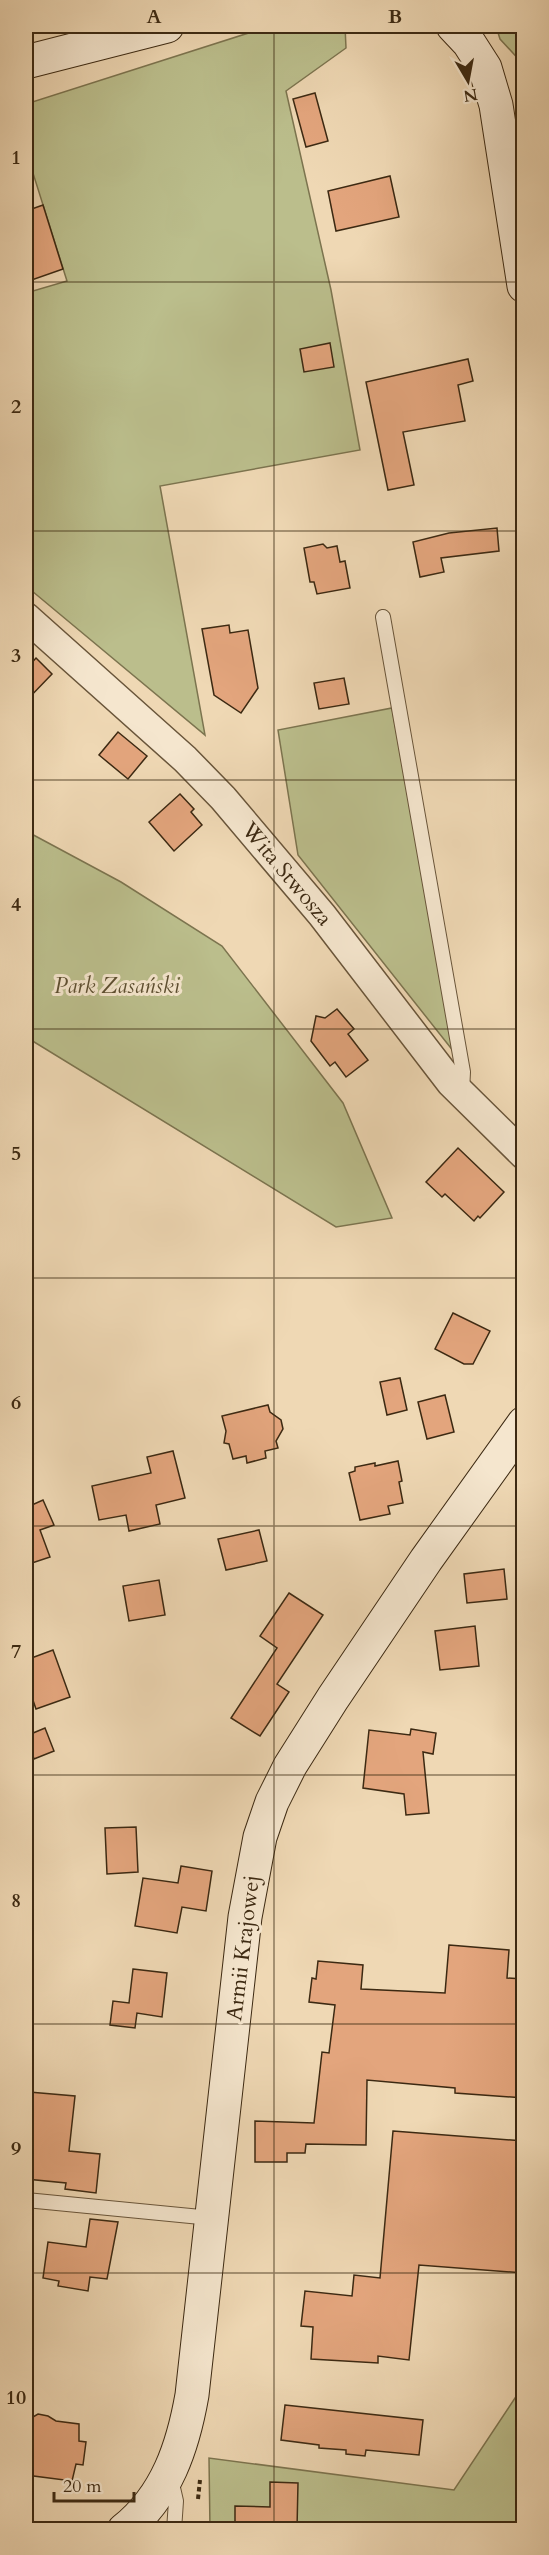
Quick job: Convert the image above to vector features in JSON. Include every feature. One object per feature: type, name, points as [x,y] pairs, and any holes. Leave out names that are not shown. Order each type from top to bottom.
[{"type":"street","points":[[26,62],[167,26]]},
{"type":"street","points":[[453,26],[469,43],[485,68],[496,105],[524,286]]},
{"type":"street","name":"Wita Stwosza","points":[[26,617],[185,759],[223,798],[322,915],[451,1083],[524,1155]]},
{"type":"street","name":"Armii Krajowej","points":[[124,2529],[151,2502],[185,2475],[185,2435],[192,2395],[245,1917],[260,1837],[272,1802],[290,1767],[333,1698],[426,1560],[524,1424]]},
{"type":"lane","points":[[383,616],[463,1072],[461,1093]]},
{"type":"lane","points":[[26,2200],[211,2218]]},
{"type":"lane","points":[[174,2529],[177,2501],[185,2475]]},
{"type":"path","points":[[185,2475],[197,2505]]},
{"type":"green space","points":[[302,26],[345,26],[346,48],[286,91],[331,290],[360,450],[160,486],[205,735],[26,586],[26,293],[67,281],[26,151],[26,104],[258,30]]},
{"type":"green space","points":[[496,26],[523,26],[523,64],[500,39]]},
{"type":"green space","points":[[392,708],[454,1052],[298,855],[278,730]]},
{"type":"green space","name":"Park Zasański","points":[[26,831],[121,882],[222,946],[343,1103],[392,1218],[336,1227],[26,1037]]},
{"type":"green space","points":[[523,2386],[524,2518],[517,2529],[210,2529],[209,2458],[454,2490]]},
{"type":"building","points":[[315,93],[328,141],[306,147],[293,99]]},
{"type":"building","points":[[390,176],[399,217],[336,231],[328,191]]},
{"type":"building","points":[[43,205],[63,269],[26,282],[26,211]]},
{"type":"building","points":[[330,343],[334,367],[304,372],[300,349]]},
{"type":"building","points":[[468,359],[473,381],[458,385],[465,421],[403,432],[414,485],[388,490],[366,382]]},
{"type":"building","points":[[497,528],[499,551],[441,558],[444,572],[420,577],[413,542],[449,533]]},
{"type":"building","points":[[323,544],[327,548],[337,546],[340,562],[345,561],[350,588],[317,594],[314,582],[310,582],[304,548]]},
{"type":"building","points":[[229,625],[230,633],[248,630],[258,688],[241,713],[214,695],[202,629]]},
{"type":"building","points":[[36,658],[52,674],[26,701],[26,669]]},
{"type":"building","points":[[344,678],[349,704],[319,709],[314,683]]},
{"type":"building","points":[[118,732],[147,756],[128,779],[99,755]]},
{"type":"building","points":[[180,794],[194,809],[191,812],[202,825],[174,851],[149,822]]},
{"type":"building","points":[[337,1009],[354,1029],[348,1034],[368,1060],[346,1077],[335,1062],[330,1066],[311,1041],[316,1016],[325,1018]]},
{"type":"building","points":[[458,1148],[504,1192],[480,1218],[478,1216],[474,1221],[445,1194],[442,1197],[426,1182]]},
{"type":"building","points":[[453,1313],[490,1331],[473,1364],[464,1364],[435,1349]]},
{"type":"building","points":[[400,1378],[407,1410],[387,1415],[380,1382]]},
{"type":"building","points":[[445,1395],[454,1432],[427,1439],[418,1402]]},
{"type":"building","points":[[268,1405],[270,1412],[281,1420],[283,1429],[276,1441],[278,1448],[265,1451],[266,1458],[247,1463],[246,1456],[233,1459],[229,1444],[224,1443],[226,1431],[222,1416]]},
{"type":"building","points":[[173,1451],[185,1498],[156,1505],[160,1524],[129,1531],[126,1515],[99,1520],[92,1486],[151,1473],[147,1457]]},
{"type":"building","points":[[398,1461],[403,1503],[388,1506],[390,1514],[360,1520],[349,1473],[355,1471],[355,1467]]},
{"type":"building","points":[[26,1497],[29,1497],[32,1505],[43,1500],[54,1525],[40,1530],[50,1557],[26,1565]]},
{"type":"building","points":[[259,1530],[267,1561],[226,1570],[218,1539]]},
{"type":"building","points":[[504,1569],[507,1599],[467,1603],[464,1574]]},
{"type":"building","points":[[159,1580],[165,1615],[129,1621],[123,1586]]},
{"type":"building","points":[[289,1593],[323,1615],[277,1684],[289,1692],[260,1736],[231,1718],[277,1648],[260,1636]]},
{"type":"building","points":[[475,1626],[479,1666],[440,1670],[435,1631]]},
{"type":"building","points":[[53,1650],[70,1697],[36,1709],[26,1680],[26,1660]]},
{"type":"building","points":[[45,1728],[54,1751],[34,1759],[26,1736]]},
{"type":"building","points":[[411,1729],[436,1733],[433,1754],[423,1752],[429,1813],[406,1815],[404,1794],[363,1788],[369,1730],[410,1735]]},
{"type":"building","points":[[136,1827],[138,1872],[107,1874],[105,1828]]},
{"type":"building","points":[[181,1866],[212,1871],[206,1911],[182,1907],[177,1933],[135,1926],[143,1878],[178,1883]]},
{"type":"building","points":[[449,1945],[509,1950],[507,1978],[524,1979],[524,2098],[455,2093],[455,2088],[367,2080],[366,2145],[306,2144],[305,2153],[287,2153],[287,2162],[255,2162],[255,2121],[314,2123],[322,2052],[329,2053],[335,2005],[309,2002],[312,1978],[316,1979],[318,1961],[363,1965],[361,1989],[445,1993]]},
{"type":"building","points":[[133,1969],[167,1973],[162,2017],[137,2013],[135,2028],[110,2025],[113,2001],[129,2003]]},
{"type":"building","points":[[29,2092],[75,2096],[69,2151],[100,2154],[96,2193],[65,2189],[66,2183],[26,2179],[26,2121]]},
{"type":"building","points":[[393,2131],[524,2141],[524,2273],[419,2265],[409,2360],[378,2356],[378,2363],[311,2359],[313,2327],[301,2326],[305,2291],[352,2296],[354,2275],[380,2278]]},
{"type":"building","points":[[90,2219],[118,2222],[107,2279],[90,2277],[88,2291],[58,2286],[59,2281],[43,2278],[48,2242],[86,2247]]},
{"type":"building","points":[[285,2405],[423,2420],[419,2455],[366,2450],[365,2456],[346,2454],[346,2450],[319,2448],[319,2445],[281,2440]]},
{"type":"building","points":[[38,2414],[56,2421],[79,2424],[79,2441],[86,2442],[83,2465],[76,2464],[72,2481],[26,2475],[26,2421]]},
{"type":"building","points":[[270,2482],[298,2483],[297,2529],[235,2529],[235,2506],[270,2507]]}]
